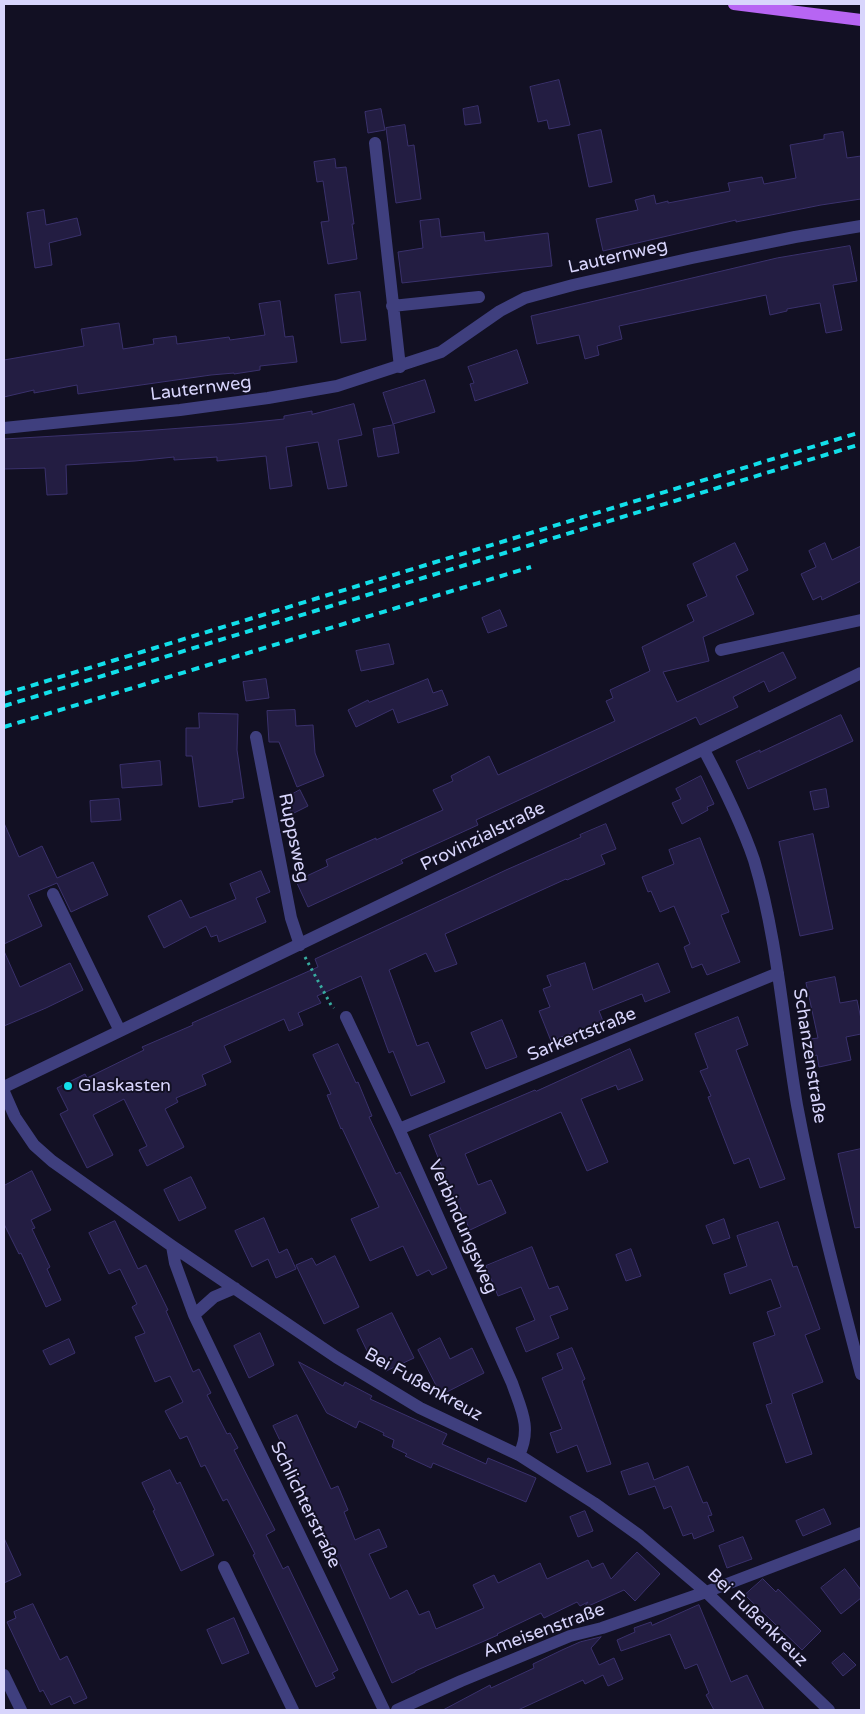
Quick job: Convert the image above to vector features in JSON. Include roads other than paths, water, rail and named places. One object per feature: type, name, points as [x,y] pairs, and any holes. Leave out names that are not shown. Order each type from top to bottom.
[{"type":"main road","points":[[734,4],[861,20]]},
{"type":"street","points":[[375,144],[400,367]]},
{"type":"street","name":"Lauternweg","points":[[4,428],[136,415],[268,398],[337,386],[400,367],[441,352],[500,311],[525,298],[692,258],[861,226]]},
{"type":"street","points":[[392,306],[479,297]]},
{"type":"street","points":[[721,650],[861,620]]},
{"type":"street","name":"Provinzialstraße","points":[[4,1087],[861,673]]},
{"type":"street","name":"Ruppsweg","points":[[256,737],[291,918],[300,945]]},
{"type":"street","name":"Schanzenstraße","points":[[704,750],[740,822],[754,861],[767,909],[778,973],[785,1032],[800,1116],[837,1280],[861,1374]]},
{"type":"street","points":[[53,894],[120,1031]]},
{"type":"street","name":"Sarkertstraße","points":[[399,1129],[778,973]]},
{"type":"street","name":"Verbindungsweg","points":[[346,1017],[399,1129],[515,1392],[526,1430],[525,1443],[519,1455]]},
{"type":"street","name":"Bei Fußenkreuz","points":[[4,1092],[15,1117],[34,1145],[52,1161],[172,1246],[336,1357],[420,1408],[519,1455],[594,1503],[640,1536],[706,1592],[829,1710]]},
{"type":"street","name":"Schlichterstraße","points":[[172,1246],[175,1263],[194,1314],[384,1710]]},
{"type":"street","points":[[194,1314],[214,1298],[235,1288]]},
{"type":"street","name":"Ameisenstraße","points":[[397,1710],[461,1681],[561,1640],[706,1592],[861,1534]]},
{"type":"street","points":[[224,1567],[293,1710]]},
{"type":"street","points":[[4,1675],[21,1710]]},
{"type":"railway","points":[[4,694],[861,432]]},
{"type":"railway","points":[[4,706],[861,444]]},
{"type":"railway","points":[[4,727],[531,567]]},
{"type":"place","name":"Glaskasten","points":[[68,1086]]}]
